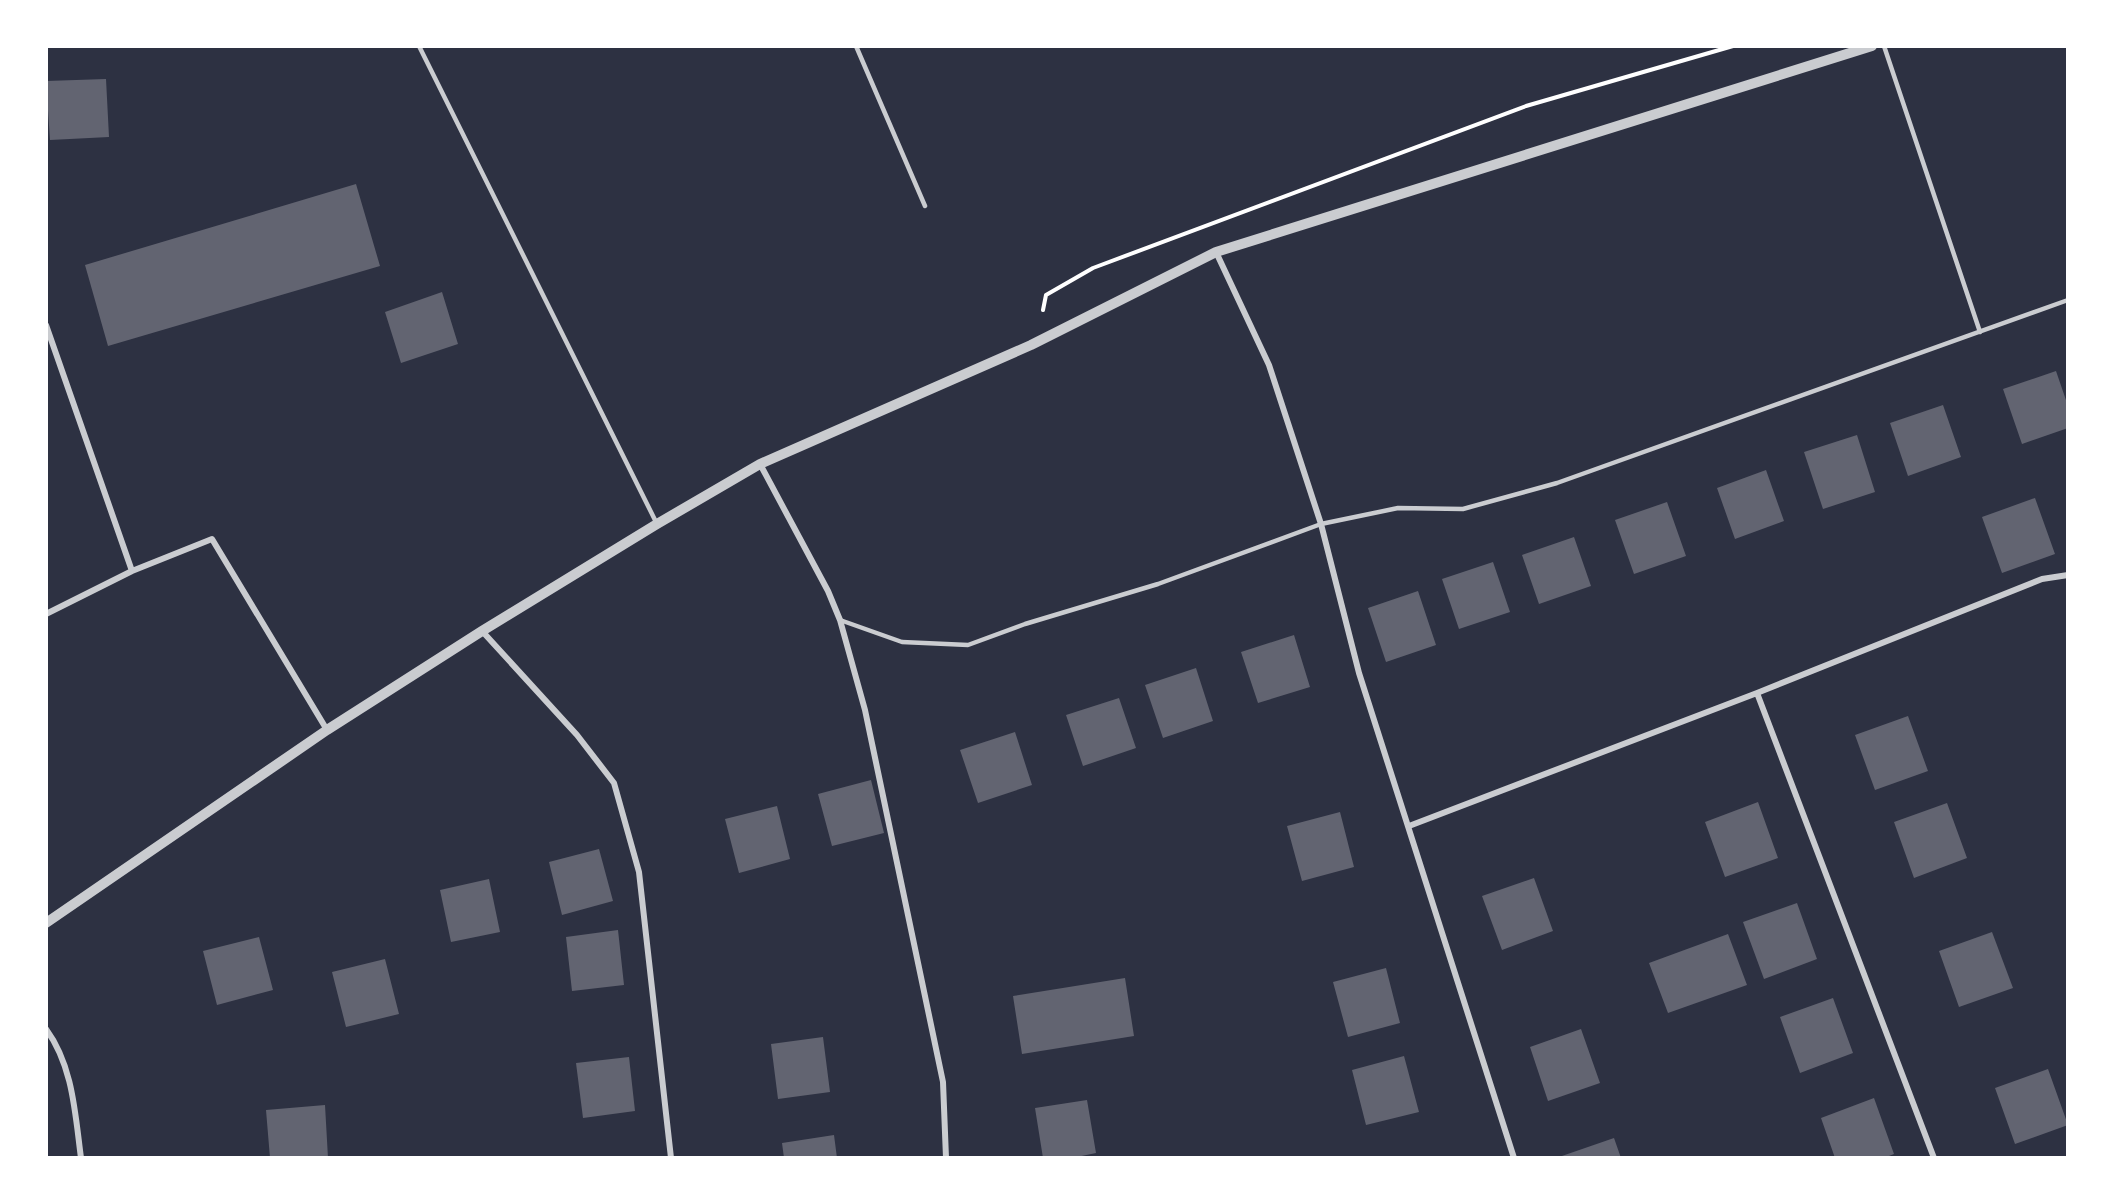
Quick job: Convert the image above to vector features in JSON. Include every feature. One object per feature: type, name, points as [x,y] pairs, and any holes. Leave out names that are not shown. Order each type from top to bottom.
[{"type":"street","points":[[46,923],[327,730],[482,631],[760,464],[1030,345],[1216,252],[1872,46]]},
{"type":"street","points":[[1216,252],[1269,365],[1321,524],[1359,674],[1514,1158]]},
{"type":"street","points":[[46,325],[132,570]]},
{"type":"street","points":[[760,464],[828,591],[840,620],[865,710],[943,1082],[946,1158]]},
{"type":"street","points":[[46,614],[132,570],[212,539],[327,730]]},
{"type":"street","points":[[1409,826],[1757,693],[2042,579],[2067,575]]},
{"type":"street","points":[[482,631],[577,735],[614,783],[639,872],[670,1158]]},
{"type":"street","points":[[1757,693],[1934,1158]]},
{"type":"street","points":[[46,1029],[54,1039],[71,1083],[81,1158]]},
{"type":"lane","points":[[419,46],[657,524]]},
{"type":"lane","points":[[856,46],[925,206]]},
{"type":"lane","points":[[1884,46],[1980,332]]},
{"type":"lane","points":[[840,620],[902,642],[968,645],[1025,624],[1158,584],[1321,524],[1398,508],[1463,509],[1557,483],[2067,300]]},
{"type":"path","points":[[1030,345],[1042,317],[1046,295],[1093,268],[1526,106],[1733,46]]},
{"type":"building","points":[[106,79],[109,137],[50,140],[46,81]]},
{"type":"building","points":[[356,184],[380,266],[108,346],[85,265]]},
{"type":"building","points":[[442,292],[458,344],[401,363],[385,312]]},
{"type":"building","points":[[2056,371],[2068,406],[2068,428],[2022,444],[2003,389]]},
{"type":"building","points":[[1943,405],[1961,457],[1908,476],[1890,423]]},
{"type":"building","points":[[1857,435],[1875,492],[1823,509],[1804,452]]},
{"type":"building","points":[[1766,470],[1784,521],[1735,539],[1717,488]]},
{"type":"building","points":[[2035,498],[2055,554],[2002,573],[1982,517]]},
{"type":"building","points":[[1667,502],[1686,556],[1634,574],[1615,520]]},
{"type":"building","points":[[1574,537],[1591,586],[1539,604],[1522,555]]},
{"type":"building","points":[[1493,562],[1510,612],[1459,629],[1442,579]]},
{"type":"building","points":[[1418,591],[1436,645],[1386,662],[1368,608]]},
{"type":"building","points":[[1294,635],[1310,687],[1258,703],[1241,652]]},
{"type":"building","points":[[1196,668],[1213,721],[1163,738],[1145,685]]},
{"type":"building","points":[[1119,698],[1136,748],[1083,766],[1066,715]]},
{"type":"building","points":[[1908,716],[1928,771],[1875,790],[1855,735]]},
{"type":"building","points":[[1015,732],[1032,785],[978,803],[960,750]]},
{"type":"building","points":[[871,780],[884,833],[832,846],[818,794]]},
{"type":"building","points":[[1758,802],[1778,858],[1725,877],[1705,822]]},
{"type":"building","points":[[1947,803],[1967,858],[1914,878],[1894,822]]},
{"type":"building","points":[[777,806],[790,859],[739,873],[725,819]]},
{"type":"building","points":[[1340,812],[1354,867],[1302,881],[1287,826]]},
{"type":"building","points":[[599,849],[613,901],[562,915],[549,862]]},
{"type":"building","points":[[1534,878],[1553,931],[1502,950],[1482,896]]},
{"type":"building","points":[[489,879],[500,932],[451,942],[440,890]]},
{"type":"building","points":[[1797,903],[1817,959],[1764,979],[1743,922]]},
{"type":"building","points":[[618,930],[624,985],[572,991],[566,937]]},
{"type":"building","points":[[1992,932],[2013,988],[1959,1007],[1939,951]]},
{"type":"building","points":[[1728,934],[1747,985],[1668,1013],[1649,963]]},
{"type":"building","points":[[259,937],[273,990],[217,1005],[203,951]]},
{"type":"building","points":[[385,959],[399,1014],[346,1027],[332,972]]},
{"type":"building","points":[[1386,968],[1400,1023],[1348,1037],[1333,982]]},
{"type":"building","points":[[1125,978],[1134,1036],[1022,1054],[1013,996]]},
{"type":"building","points":[[1833,998],[1853,1053],[1800,1073],[1780,1017]]},
{"type":"building","points":[[1581,1029],[1600,1083],[1548,1101],[1530,1047]]},
{"type":"building","points":[[823,1037],[830,1092],[778,1099],[771,1044]]},
{"type":"building","points":[[1404,1056],[1419,1112],[1366,1125],[1352,1070]]},
{"type":"building","points":[[629,1057],[635,1111],[583,1118],[576,1063]]},
{"type":"building","points":[[2048,1069],[2068,1125],[2015,1144],[1995,1088]]},
{"type":"building","points":[[1874,1098],[1894,1154],[1884,1158],[1835,1158],[1821,1118]]},
{"type":"building","points":[[1087,1100],[1096,1153],[1072,1158],[1043,1158],[1035,1108]]},
{"type":"building","points":[[325,1105],[328,1158],[270,1158],[266,1110]]},
{"type":"building","points":[[834,1135],[837,1158],[784,1158],[782,1143]]},
{"type":"building","points":[[1614,1138],[1621,1158],[1559,1158],[1559,1157]]}]
